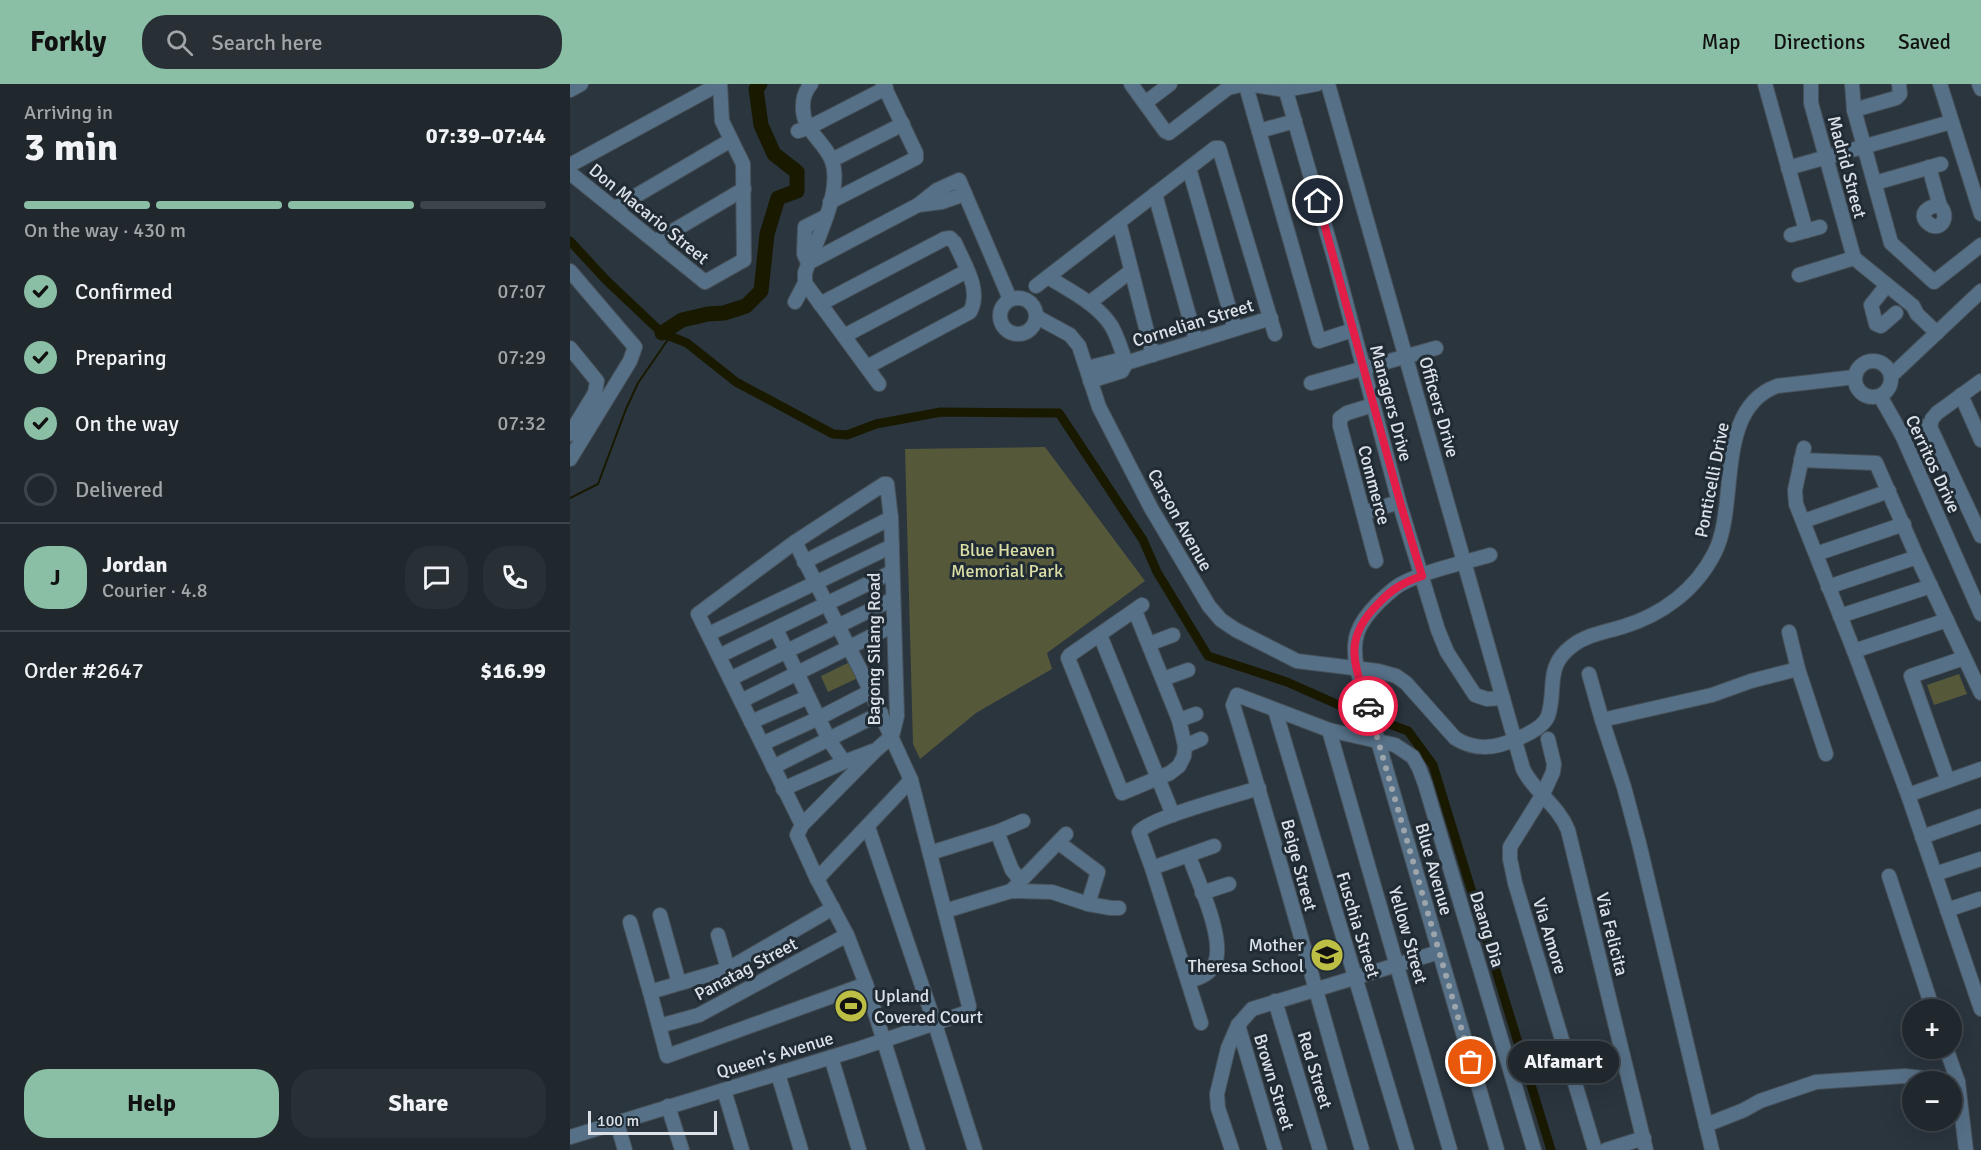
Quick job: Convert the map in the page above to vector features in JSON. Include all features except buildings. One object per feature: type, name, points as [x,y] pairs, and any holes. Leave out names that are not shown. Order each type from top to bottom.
[{"type":"street","points":[[570,90],[581,84]]},
{"type":"street","points":[[571,175],[720,84],[722,121],[744,164],[744,189],[656,241]]},
{"type":"street","points":[[803,130],[803,101],[811,84]]},
{"type":"street","points":[[1131,84],[1165,131],[1169,133],[1228,88],[1317,84]]},
{"type":"street","points":[[1145,103],[1170,84]]},
{"type":"street","name":"Officers Drive","points":[[1328,84],[1514,740]]},
{"type":"street","points":[[1765,84],[1806,231]]},
{"type":"street","name":"Madrid Street","points":[[1811,84],[1811,103],[1854,258]]},
{"type":"street","points":[[1852,84],[1854,111],[1891,243],[1934,282],[1981,245]]},
{"type":"street","points":[[1854,111],[1896,98],[1900,94],[1899,84]]},
{"type":"street","points":[[1940,84],[1981,214]]},
{"type":"street","points":[[1979,84],[1981,89]]},
{"type":"street","points":[[803,130],[884,86],[916,153],[914,160],[830,202]]},
{"type":"street","points":[[1247,87],[1319,341],[1353,330]]},
{"type":"street","name":"Managers Drive","points":[[1285,87],[1400,502],[1443,643],[1475,695],[1487,699],[1503,698]]},
{"type":"street","points":[[1259,131],[1295,121]]},
{"type":"street","points":[[1788,168],[1951,122]]},
{"type":"street","points":[[832,159],[903,124]]},
{"type":"street","points":[[795,302],[805,283],[805,273],[835,182],[832,159],[803,130]]},
{"type":"street","points":[[615,208],[731,140]]},
{"type":"street","points":[[1126,363],[1117,336],[1110,324],[1089,303],[1042,281],[1215,148],[1219,148],[1275,334]]},
{"type":"street","points":[[1875,183],[1935,166],[1940,206]]},
{"type":"street","points":[[1189,168],[1235,329]]},
{"type":"street","name":"Don Macario Street","points":[[571,175],[705,282],[744,260],[744,189]]},
{"type":"street","points":[[808,263],[918,205],[937,190],[959,180],[1010,299],[1002,305],[999,315],[1001,324],[1008,332],[1017,335],[1026,333],[1034,326],[1037,317]]},
{"type":"street","points":[[918,205],[942,202],[965,194]]},
{"type":"street","points":[[1155,194],[1196,341]]},
{"type":"street","points":[[1119,222],[1153,355]]},
{"type":"street","points":[[1791,235],[1820,226]]},
{"type":"street","points":[[820,303],[947,238],[955,243],[975,293],[970,312],[867,367]]},
{"type":"street","points":[[1799,275],[1854,258],[1913,306],[1923,306],[1940,330]]},
{"type":"street","points":[[570,271],[635,347],[630,361],[570,459]]},
{"type":"street","points":[[1089,303],[1131,271]]},
{"type":"street","points":[[844,336],[967,272]]},
{"type":"street","points":[[805,283],[879,384]]},
{"type":"street","points":[[1887,285],[1871,305],[1876,324],[1881,326],[1896,313]]},
{"type":"street","points":[[1890,374],[1981,291]]},
{"type":"street","name":"Carson Avenue","points":[[1010,299],[1025,298],[1036,309],[1037,317],[1070,335],[1079,346],[1100,407],[1151,508],[1209,606],[1221,620],[1296,661],[1357,669]]},
{"type":"street","name":"Cornelian Street","points":[[1089,375],[1122,370],[1126,363],[1271,318]]},
{"type":"street","points":[[570,348],[597,381],[595,393],[570,434]]},
{"type":"street","points":[[1311,383],[1436,348]]},
{"type":"street","points":[[1869,361],[1881,363],[1890,374],[1889,387],[1880,396],[1871,397],[1861,393],[1857,388],[1855,378],[1859,367],[1869,361]]},
{"type":"street","name":"Ponticelli Drive","points":[[1357,669],[1396,676],[1406,683],[1455,738],[1463,743],[1488,747],[1514,740],[1535,729],[1547,718],[1553,670],[1564,652],[1584,638],[1632,624],[1665,609],[1689,587],[1708,564],[1723,532],[1731,459],[1737,432],[1744,414],[1755,400],[1770,388],[1777,386],[1855,378]]},
{"type":"street","points":[[1981,381],[1936,413],[1930,427],[1981,536]]},
{"type":"street","points":[[1961,395],[1981,440]]},
{"type":"street","name":"Cerritos Drive","points":[[1880,396],[1902,435],[1981,614]]},
{"type":"street","name":"Commerce","points":[[1373,405],[1347,413],[1340,418],[1340,426],[1376,561]]},
{"type":"street","points":[[1902,435],[1918,426],[1930,427]]},
{"type":"street","points":[[1981,693],[1876,463],[1802,454],[1795,490],[1796,504],[1908,795],[1981,1009]]},
{"type":"street","name":"Bagong Silang Road","points":[[795,542],[884,484],[888,484],[897,716],[892,736],[802,825]]},
{"type":"street","points":[[1804,521],[1889,491]]},
{"type":"street","points":[[1364,513],[1400,502]]},
{"type":"street","points":[[804,562],[891,519]]},
{"type":"street","points":[[1816,554],[1904,524]]},
{"type":"street","points":[[795,542],[700,611],[699,618],[709,634],[802,825],[797,835],[847,935],[866,984],[918,1150]]},
{"type":"street","name":"Queen's Avenue","points":[[570,1137],[885,1041],[968,1011],[969,1006],[911,780],[871,691],[795,542]]},
{"type":"street","points":[[709,634],[892,546]]},
{"type":"street","points":[[1422,576],[1490,555]]},
{"type":"street","points":[[1828,587],[1917,556]]},
{"type":"street","points":[[719,656],[892,572]]},
{"type":"street","name":"Blue Avenue","points":[[1422,576],[1394,589],[1365,618],[1356,633],[1354,649],[1365,698],[1497,1150]]},
{"type":"street","points":[[1840,616],[1931,586]]},
{"type":"street","points":[[730,679],[893,599]]},
{"type":"street","points":[[1139,608],[1149,644],[1179,720],[1185,746],[1184,756],[1179,766],[1170,773],[1122,793],[1069,664],[1070,655],[1100,636],[1139,608]]},
{"type":"street","points":[[1854,651],[1947,620]]},
{"type":"street","points":[[741,700],[894,625]]},
{"type":"street","points":[[776,629],[829,740],[844,762]]},
{"type":"street","points":[[1789,632],[1798,669],[1826,754]]},
{"type":"street","points":[[1149,644],[1173,635]]},
{"type":"street","points":[[1100,636],[1173,815]]},
{"type":"street","points":[[1948,781],[1911,675],[1965,658]]},
{"type":"street","points":[[1602,720],[1712,695],[1751,681],[1798,669]]},
{"type":"street","points":[[1163,679],[1188,670]]},
{"type":"street","points":[[1590,674],[1639,843],[1712,1150]]},
{"type":"street","points":[[762,744],[871,691]]},
{"type":"street","name":"Beige Street","points":[[1275,710],[1237,695],[1233,705],[1259,788],[1362,1150]]},
{"type":"street","points":[[751,722],[808,697]]},
{"type":"street","points":[[1275,710],[1329,730],[1379,741]]},
{"type":"street","name":"Fuschia Street","points":[[1275,710],[1407,1150]]},
{"type":"street","points":[[773,767],[881,713]]},
{"type":"street","points":[[1179,720],[1196,714]]},
{"type":"street","name":"Yellow Street","points":[[1329,730],[1450,1150]]},
{"type":"street","name":"Via Amore","points":[[1548,739],[1554,764],[1553,772],[1543,794],[1512,842],[1510,859],[1515,883],[1595,1150]]},
{"type":"street","points":[[1185,746],[1201,740]]},
{"type":"street","name":"Via Felicita","points":[[1514,740],[1527,776],[1563,818],[1568,830],[1645,1144]]},
{"type":"street","name":"Daang Dia","points":[[1379,741],[1405,750],[1413,757],[1419,768],[1534,1150]]},
{"type":"street","points":[[783,789],[875,751]]},
{"type":"street","points":[[1908,795],[1981,769]]},
{"type":"street","points":[[817,879],[911,780]]},
{"type":"street","points":[[1201,1023],[1139,832],[1173,815],[1259,788]]},
{"type":"street","points":[[1922,837],[1981,816]]},
{"type":"street","points":[[930,853],[997,832],[1023,821]]},
{"type":"street","points":[[868,827],[935,1023],[975,1150]]},
{"type":"street","points":[[997,832],[1012,870],[1021,881]]},
{"type":"street","points":[[1011,891],[1063,838],[1098,872],[1088,904]]},
{"type":"street","points":[[1152,868],[1214,846]]},
{"type":"street","points":[[1189,856],[1213,925],[1217,955],[1214,966],[1205,976],[1189,981]]},
{"type":"street","points":[[1935,874],[1981,859]]},
{"type":"street","points":[[1889,876],[1929,999]]},
{"type":"street","points":[[1202,893],[1229,884]]},
{"type":"street","points":[[945,911],[1011,891],[1052,892],[1088,904],[1119,908]]},
{"type":"street","points":[[1947,910],[1980,899]]},
{"type":"street","points":[[650,992],[728,969],[833,908]]},
{"type":"street","points":[[660,915],[679,984]]},
{"type":"street","points":[[630,922],[668,1056],[866,984]]},
{"type":"street","points":[[718,935],[728,969]]},
{"type":"street","name":"Panatag Street","points":[[660,1026],[699,1015],[847,935]]},
{"type":"street","points":[[1232,1150],[1218,1108],[1217,1094],[1228,1048],[1238,1025],[1252,1009],[1439,952]]},
{"type":"street","name":"Red Street","points":[[1275,1001],[1320,1150]]},
{"type":"street","name":"Brown Street","points":[[1238,1025],[1275,1150]]},
{"type":"street","points":[[831,1057],[859,1150]]},
{"type":"street","points":[[778,1074],[801,1150]]},
{"type":"street","points":[[1706,1125],[1760,1101],[1816,1082],[1902,1076]]},
{"type":"street","points":[[724,1090],[742,1150]]},
{"type":"street","points":[[668,1106],[682,1150]]},
{"type":"street","points":[[1962,1116],[1966,1150]]},
{"type":"street","points":[[617,1123],[625,1150]]},
{"type":"street","points":[[1606,1150],[1645,1144]]},
{"type":"green space","name":"Blue Heaven Memorial Park","points":[[1045,447],[1145,581],[1047,653],[1052,669],[976,713],[920,759],[913,744],[905,449]]},
{"type":"green space","points":[[852,661],[860,677],[828,692],[821,676]]},
{"type":"green space","points":[[1959,674],[1967,694],[1934,705],[1927,685]]},
{"type":"waterway","points":[[662,333],[682,320],[724,313],[746,306],[761,291],[767,234],[778,198],[797,191],[797,172],[774,154],[761,125],[756,89],[760,84]]},
{"type":"waterway","points":[[570,241],[606,280],[662,333],[687,343],[736,382],[833,434],[847,435],[876,424],[941,412],[1059,413],[1143,540],[1157,572],[1208,656],[1287,682],[1341,706],[1408,731],[1433,765],[1551,1150]]},
{"type":"waterway","points":[[570,498],[598,484],[638,383],[669,338]]},
{"type":"way so far","points":[[1368,706],[1471,1062]]},
{"type":"place","name":"Mother Theresa School","points":[[1327,955]]},
{"type":"place","name":"Upland Covered Court","points":[[851,1006]]},
{"type":"place","name":"Alfamart","points":[[1471,1062]]},
{"type":"route","points":[[1318,201],[1422,576],[1404,582],[1387,595],[1373,608],[1356,633],[1355,659],[1368,706]]}]
